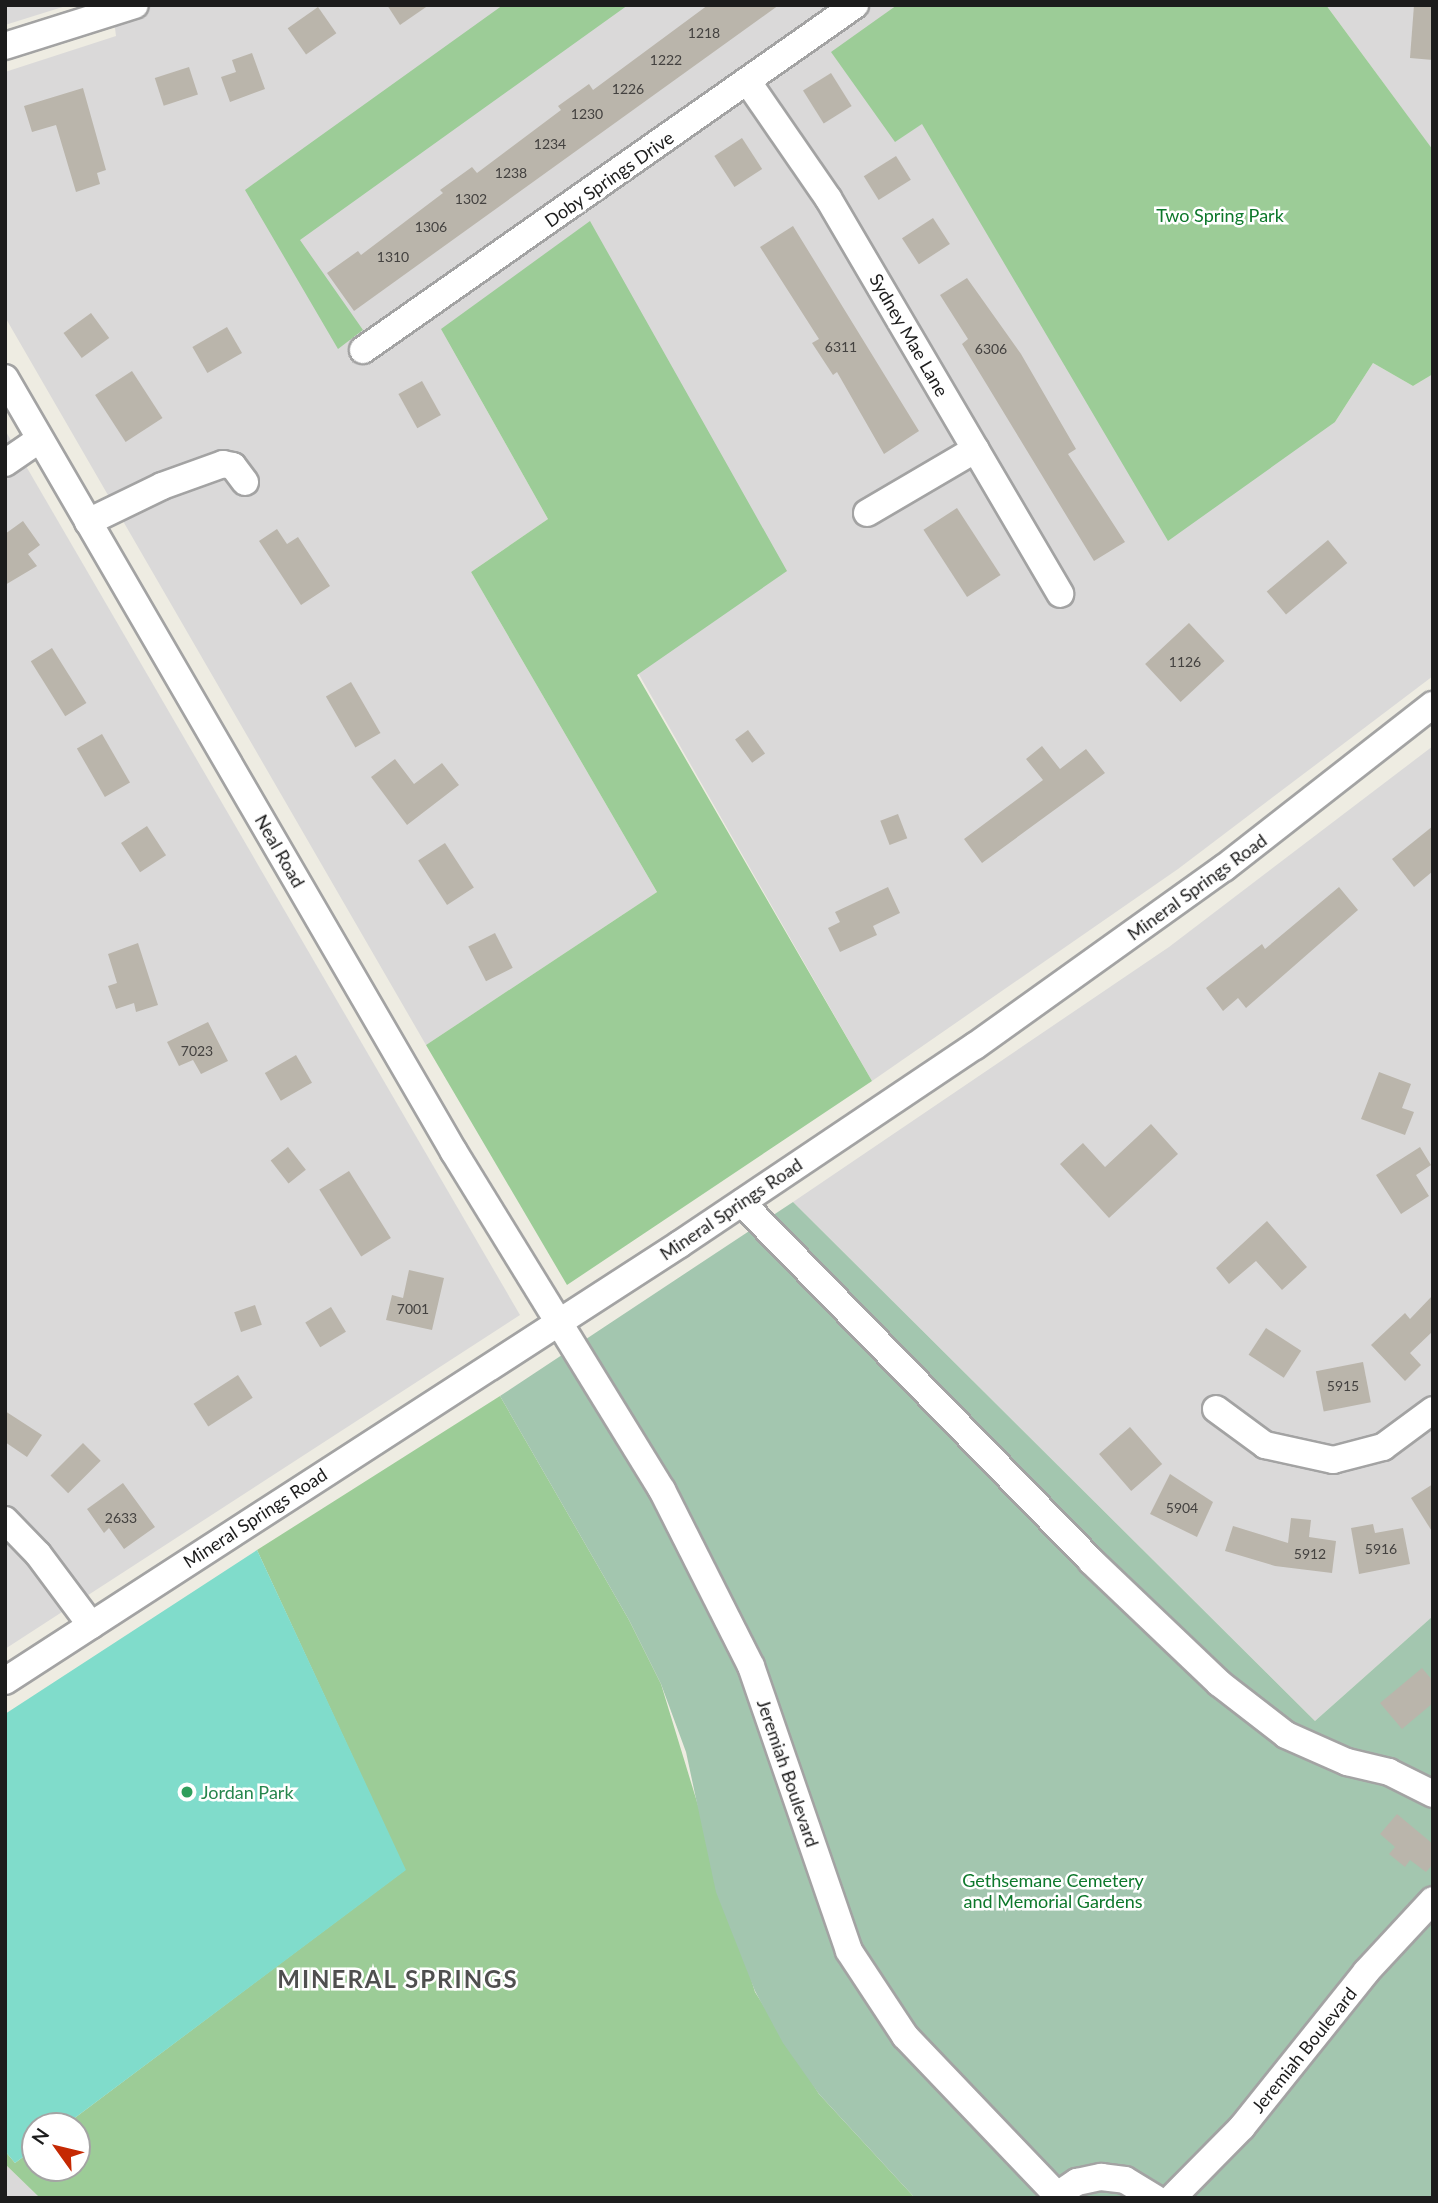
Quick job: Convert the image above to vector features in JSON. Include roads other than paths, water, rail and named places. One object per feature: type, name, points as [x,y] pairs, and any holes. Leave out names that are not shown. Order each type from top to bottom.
[{"type":"street","points":[[5,46],[135,5]]},
{"type":"street","name":"Doby Springs Drive","points":[[363,351],[855,5]]},
{"type":"street","name":"Sydney Mae Lane","points":[[748,82],[828,198],[1060,594]]},
{"type":"street","name":"Neal Road","points":[[5,378],[556,1323]]},
{"type":"street","points":[[5,463],[40,439]]},
{"type":"street","points":[[867,513],[976,449]]},
{"type":"street","points":[[88,522],[162,486],[223,464],[233,466],[245,482]]},
{"type":"street","name":"Mineral Springs Road","points":[[5,1681],[742,1203],[1213,876],[1433,705]]},
{"type":"street","points":[[742,1203],[1091,1561],[1219,1683],[1286,1735],[1322,1753],[1415,1782],[1433,1794]]},
{"type":"street","name":"Jeremiah Boulevard","points":[[556,1323],[662,1490],[751,1666],[849,1951],[905,2036],[1054,2196],[1077,2182],[1101,2177],[1125,2180],[1154,2198]]},
{"type":"street","points":[[1216,1409],[1265,1445],[1333,1460],[1383,1447],[1433,1410]]},
{"type":"street","points":[[5,1520],[38,1554],[91,1625]]},
{"type":"street","name":"Jeremiah Boulevard","points":[[1172,2198],[1242,2127],[1366,1972],[1433,1900]]},
{"type":"place","name":"Jordan Park","points":[[187,1792]]},
{"type":"district","name":"MINERAL SPRINGS","points":[[398,1979]]},
{"type":"park label","name":"Two Spring Park","points":[[1220,215]]},
{"type":"park label","name":"Gethsemane Cemetery and Memorial Gardens","points":[[1053,1891]]}]
